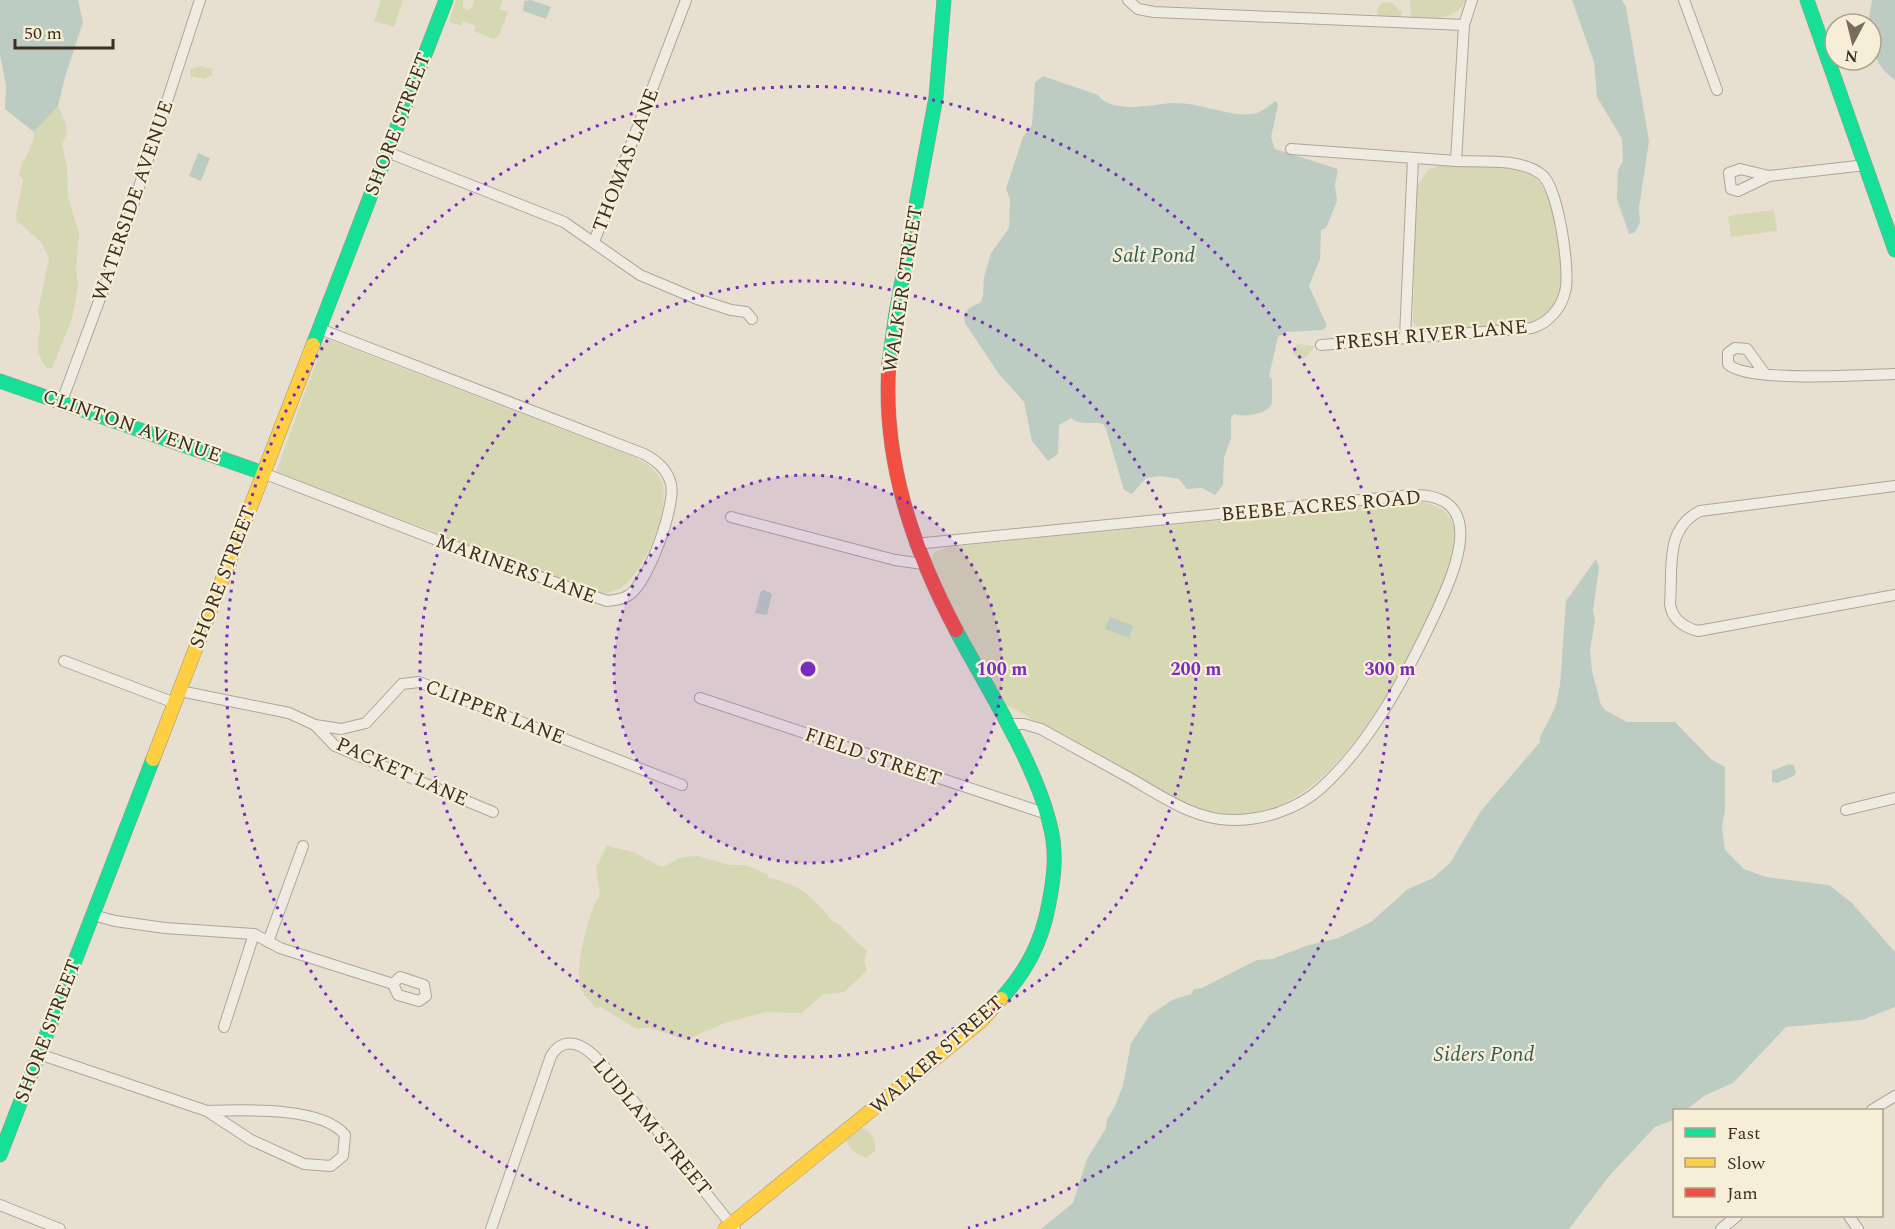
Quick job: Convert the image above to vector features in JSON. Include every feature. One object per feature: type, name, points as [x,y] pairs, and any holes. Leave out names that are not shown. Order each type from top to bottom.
[{"type":"street","name":"WATERSIDE AVENUE","points":[[62,401],[122,239],[200,0]]},
{"type":"street","name":"SHORE STREET","points":[[0,1155],[446,0]]},
{"type":"street","name":"THOMAS LANE","points":[[387,152],[553,217],[594,242],[686,0]]},
{"type":"street","name":"WALKER STREET","points":[[731,1227],[964,1036],[1014,986],[1035,951],[1051,903],[1054,847],[1047,814],[1030,769],[923,564],[904,513],[892,450],[889,368],[940,70],[944,0]]},
{"type":"street","points":[[1128,0],[1138,9],[1154,12],[1464,25]]},
{"type":"street","points":[[1456,161],[1464,25],[1472,0]]},
{"type":"street","points":[[1684,0],[1718,90]]},
{"type":"street","points":[[1807,0],[1895,250]]},
{"type":"street","name":"FRESH RIVER LANE","points":[[1291,149],[1522,166],[1546,178],[1555,196],[1560,228],[1566,277],[1565,295],[1551,316],[1532,328],[1321,345]]},
{"type":"street","points":[[1405,337],[1413,158]]},
{"type":"street","points":[[1769,176],[1866,165]]},
{"type":"street","points":[[594,242],[640,275],[697,299],[746,312],[752,320]]},
{"type":"street","name":"MARINERS LANE","points":[[263,473],[456,547],[606,601],[623,598],[637,588],[669,515],[672,498],[668,476],[660,464],[644,454],[320,329]]},
{"type":"street","points":[[1764,374],[1822,377],[1895,374]]},
{"type":"street","name":"CLINTON AVENUE","points":[[0,381],[263,473]]},
{"type":"street","points":[[1895,486],[1700,511],[1692,515],[1682,524],[1674,537],[1670,604],[1671,612],[1679,623],[1690,629],[1707,631],[1895,595]]},
{"type":"street","name":"BEEBE ACRES ROAD","points":[[915,544],[1411,495],[1423,495],[1442,500],[1456,515],[1461,538],[1456,567],[1417,653],[1356,749],[1319,789],[1285,810],[1266,817],[1232,820],[1198,814],[1041,729],[1024,724],[1006,724]]},
{"type":"street","points":[[731,517],[895,560],[923,564]]},
{"type":"street","name":"CLIPPER LANE","points":[[64,661],[178,697],[289,713],[315,725],[341,729],[366,723],[402,684],[419,682],[682,785]]},
{"type":"street","name":"FIELD STREET","points":[[700,698],[1047,814]]},
{"type":"street","name":"PACKET LANE","points":[[315,725],[335,746],[493,812]]},
{"type":"street","points":[[1846,810],[1895,798]]},
{"type":"street","points":[[268,942],[303,846]]},
{"type":"street","points":[[93,915],[115,921],[165,928],[254,934],[268,942],[393,984]]},
{"type":"street","points":[[224,1027],[254,934]]},
{"type":"street","name":"LUDLAM STREET","points":[[490,1229],[547,1067],[558,1047],[574,1044],[591,1053],[641,1110],[731,1227]]},
{"type":"street","points":[[39,1054],[207,1111],[251,1140],[304,1164],[331,1166],[343,1156],[345,1135],[334,1125],[322,1120],[260,1110],[207,1111]]},
{"type":"street","points":[[1874,1109],[1895,1096]]},
{"type":"street","points":[[0,1205],[60,1229]]},
{"type":"street","points":[[1721,1229],[1735,1217]]},
{"type":"green space","points":[[381,0],[403,0],[394,27],[374,21]]},
{"type":"green space","points":[[456,0],[463,0],[463,8],[468,10],[472,7],[474,0],[503,0],[499,9],[508,12],[499,35],[494,39],[474,31],[476,26],[463,21],[461,26],[449,22]]},
{"type":"green space","points":[[1410,0],[1466,0],[1456,12],[1435,18],[1411,17]]},
{"type":"green space","points":[[1384,2],[1392,3],[1402,12],[1400,17],[1377,16],[1378,7]]},
{"type":"green space","points":[[201,66],[212,69],[212,75],[204,79],[190,76],[190,69]]},
{"type":"green space","points":[[58,106],[67,132],[62,144],[67,166],[68,197],[79,233],[76,269],[78,285],[72,319],[52,368],[47,368],[41,359],[38,346],[40,320],[38,311],[49,258],[41,242],[17,221],[16,215],[23,180],[19,175],[20,169],[32,144],[34,132]]},
{"type":"green space","points":[[1443,165],[1519,170],[1537,179],[1542,186],[1556,227],[1563,280],[1555,304],[1543,318],[1528,324],[1485,329],[1421,331],[1413,323],[1416,187],[1429,169]]},
{"type":"green space","points":[[1774,210],[1777,231],[1731,237],[1728,216]]},
{"type":"green space","points":[[327,339],[632,456],[650,466],[662,483],[663,507],[660,522],[648,552],[633,577],[619,589],[599,594],[276,472],[323,343]]},
{"type":"green space","points":[[1297,344],[1315,346],[1305,358],[1299,360],[1292,352]]},
{"type":"green space","points":[[1416,501],[1436,506],[1446,513],[1453,524],[1456,541],[1445,579],[1406,660],[1372,718],[1330,769],[1306,790],[1281,805],[1256,813],[1217,813],[1180,801],[1003,703],[997,697],[929,563],[935,552],[948,547]]},
{"type":"green space","points":[[607,846],[633,852],[662,867],[683,857],[697,856],[730,865],[745,865],[767,874],[769,878],[798,888],[813,899],[833,922],[837,923],[867,951],[864,961],[867,971],[844,992],[822,995],[802,1013],[766,1012],[725,1023],[685,1040],[650,1028],[635,1028],[601,1007],[596,1008],[582,992],[579,981],[583,941],[591,913],[600,895],[596,867]]},
{"type":"green space","points":[[862,1128],[871,1134],[875,1143],[875,1151],[867,1157],[854,1152],[847,1140]]},
{"type":"water","points":[[0,0],[78,0],[83,22],[58,106],[34,132],[5,109],[6,85],[0,55]]},
{"type":"water","points":[[531,0],[551,7],[546,19],[523,11],[524,1]]},
{"type":"water","points":[[1572,0],[1622,0],[1626,7],[1649,141],[1639,208],[1640,223],[1635,232],[1629,234],[1617,199],[1618,170],[1623,161],[1622,139],[1597,97],[1594,62]]},
{"type":"water","points":[[1872,0],[1895,0],[1895,80],[1883,69],[1883,12],[1870,12]]},
{"type":"water","name":"Salt Pond","points":[[1043,76],[1098,95],[1104,101],[1123,107],[1183,103],[1234,113],[1252,114],[1276,101],[1278,105],[1271,137],[1275,149],[1338,169],[1335,185],[1337,201],[1326,228],[1321,230],[1320,259],[1309,286],[1327,326],[1323,330],[1286,332],[1278,337],[1269,376],[1272,379],[1272,404],[1260,413],[1243,416],[1234,414],[1231,418],[1231,438],[1224,458],[1223,485],[1215,495],[1202,488],[1187,489],[1179,479],[1161,476],[1146,478],[1132,494],[1124,490],[1106,429],[1103,424],[1099,423],[1083,423],[1071,418],[1059,425],[1058,454],[1048,461],[1032,441],[1024,402],[999,374],[965,323],[964,317],[969,308],[981,302],[984,277],[991,253],[1009,228],[1010,199],[1006,189],[1023,137],[1032,125],[1035,82]]},
{"type":"water","points":[[198,153],[210,158],[201,181],[189,176]]},
{"type":"water","name":"Siders Pond","points":[[1596,559],[1599,567],[1593,611],[1595,621],[1590,649],[1592,671],[1601,705],[1605,710],[1627,722],[1675,722],[1712,760],[1725,767],[1725,810],[1722,827],[1725,850],[1744,869],[1766,877],[1829,885],[1852,903],[1895,952],[1895,1007],[1862,1020],[1786,1027],[1733,1083],[1704,1096],[1687,1109],[1673,1109],[1673,1120],[1655,1127],[1610,1175],[1569,1229],[1041,1229],[1073,1203],[1087,1159],[1106,1128],[1107,1119],[1123,1085],[1131,1043],[1150,1015],[1172,1000],[1191,994],[1194,989],[1202,988],[1257,960],[1272,959],[1306,946],[1338,938],[1371,922],[1408,889],[1433,878],[1450,863],[1481,811],[1540,742],[1540,737],[1555,708],[1560,685],[1566,601]]},
{"type":"water","points":[[761,591],[772,594],[767,615],[755,613]]},
{"type":"water","points":[[1110,617],[1133,626],[1129,638],[1105,629]]},
{"type":"water","points":[[1789,764],[1794,765],[1796,772],[1794,776],[1777,783],[1772,782],[1772,771]]},
{"type":"traffic: fast","points":[[313,345],[446,0]]},
{"type":"traffic: fast","points":[[889,363],[896,313],[936,97],[944,0]]},
{"type":"traffic: fast","points":[[1807,0],[1895,250]]},
{"type":"traffic: fast","points":[[0,381],[263,473]]},
{"type":"traffic: fast","points":[[956,630],[1026,760],[1047,814],[1053,840],[1053,880],[1038,943],[1026,966],[1001,999]]},
{"type":"traffic: fast","points":[[0,1155],[153,759]]},
{"type":"traffic: slow","points":[[153,759],[313,345]]},
{"type":"traffic: slow","points":[[725,1229],[980,1022],[1001,999]]},
{"type":"traffic: jam","points":[[889,363],[890,433],[903,501],[926,567],[956,630]]}]
